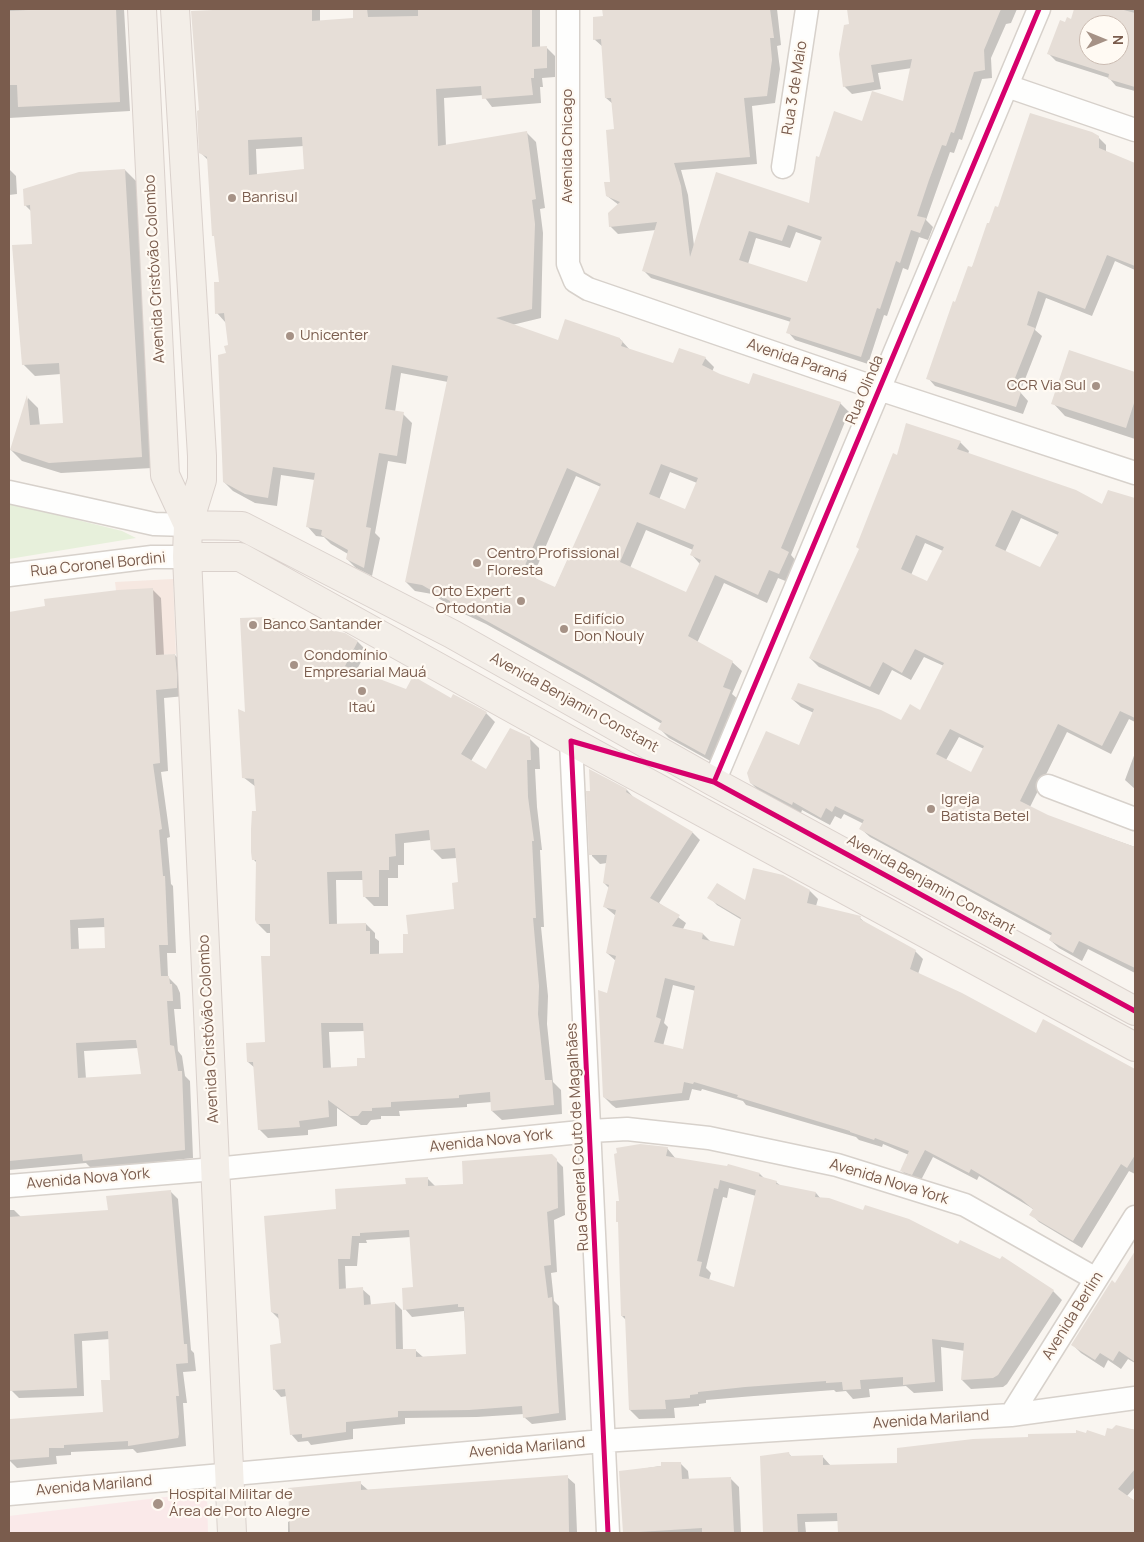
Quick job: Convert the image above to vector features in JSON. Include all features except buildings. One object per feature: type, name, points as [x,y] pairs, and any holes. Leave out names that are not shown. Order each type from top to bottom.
[{"type":"main road","name":"Avenida Cristóvão Colombo","points":[[142,9],[165,476],[188,525]]},
{"type":"main road","name":"Avenida Cristóvão Colombo","points":[[175,9],[202,456],[202,480],[188,525],[187,557],[232,1533]]},
{"type":"main road","name":"Avenida Benjamin Constant","points":[[188,525],[242,526],[452,634],[714,782],[1135,1011]]},
{"type":"main road","points":[[187,557],[240,557],[571,741],[1135,1047]]},
{"type":"street","name":"Avenida Chicago","points":[[568,9],[568,264],[575,281]]},
{"type":"street","name":"Rua 3 de Maio","points":[[783,167],[807,9]]},
{"type":"street","name":"Rua Olinda","points":[[714,782],[1039,9]]},
{"type":"street","points":[[1006,86],[1135,130]]},
{"type":"street","name":"Avenida Paraná","points":[[575,281],[588,289],[879,389],[1135,473]]},
{"type":"street","points":[[9,492],[154,524],[188,525]]},
{"type":"street","name":"Rua Coronel Bordini","points":[[9,575],[152,557],[187,557]]},
{"type":"street","name":"Rua General Couto de Magalhães","points":[[571,741],[608,1533]]},
{"type":"street","points":[[1048,786],[1135,819]]},
{"type":"street","name":"Avenida Nova York","points":[[9,1186],[215,1169],[590,1131],[627,1129],[709,1138],[837,1165],[965,1205],[1096,1279]]},
{"type":"street","name":"Avenida Berlim","points":[[1011,1415],[1135,1217]]},
{"type":"street","name":"Avenida Mariland","points":[[9,1494],[603,1441],[1011,1415],[1135,1398]]},
{"type":"shaded area","points":[[173,579],[176,654],[124,657],[115,582]]},
{"type":"shaded area","name":"Hospital Militar de Área de Porto Alegre","points":[[207,1492],[208,1533],[9,1533],[9,1516]]},
{"type":"green space","points":[[9,503],[122,531],[136,538],[9,559]]},
{"type":"cycle path","points":[[714,782],[1039,9]]},
{"type":"cycle path","points":[[608,1533],[571,741],[714,782],[1135,1011]]},
{"type":"place","name":"Banrisul","points":[[232,198]]},
{"type":"place","name":"Unicenter","points":[[290,336]]},
{"type":"place","name":"CCR Via Sul","points":[[1096,386]]},
{"type":"place","name":"Centro Profissional Floresta","points":[[477,563]]},
{"type":"place","name":"Orto Expert Ortodontia","points":[[521,601]]},
{"type":"place","name":"Banco Santander","points":[[253,625]]},
{"type":"place","name":"Edifício Don Nouly","points":[[564,629]]},
{"type":"place","name":"Condomínio Empresarial Mauá","points":[[294,665]]},
{"type":"place","name":"Itaú","points":[[362,691]]},
{"type":"place","name":"Igreja Batista Betel","points":[[931,809]]},
{"type":"place","name":"Hospital Militar de Área de Porto Alegre","points":[[158,1504]]}]
